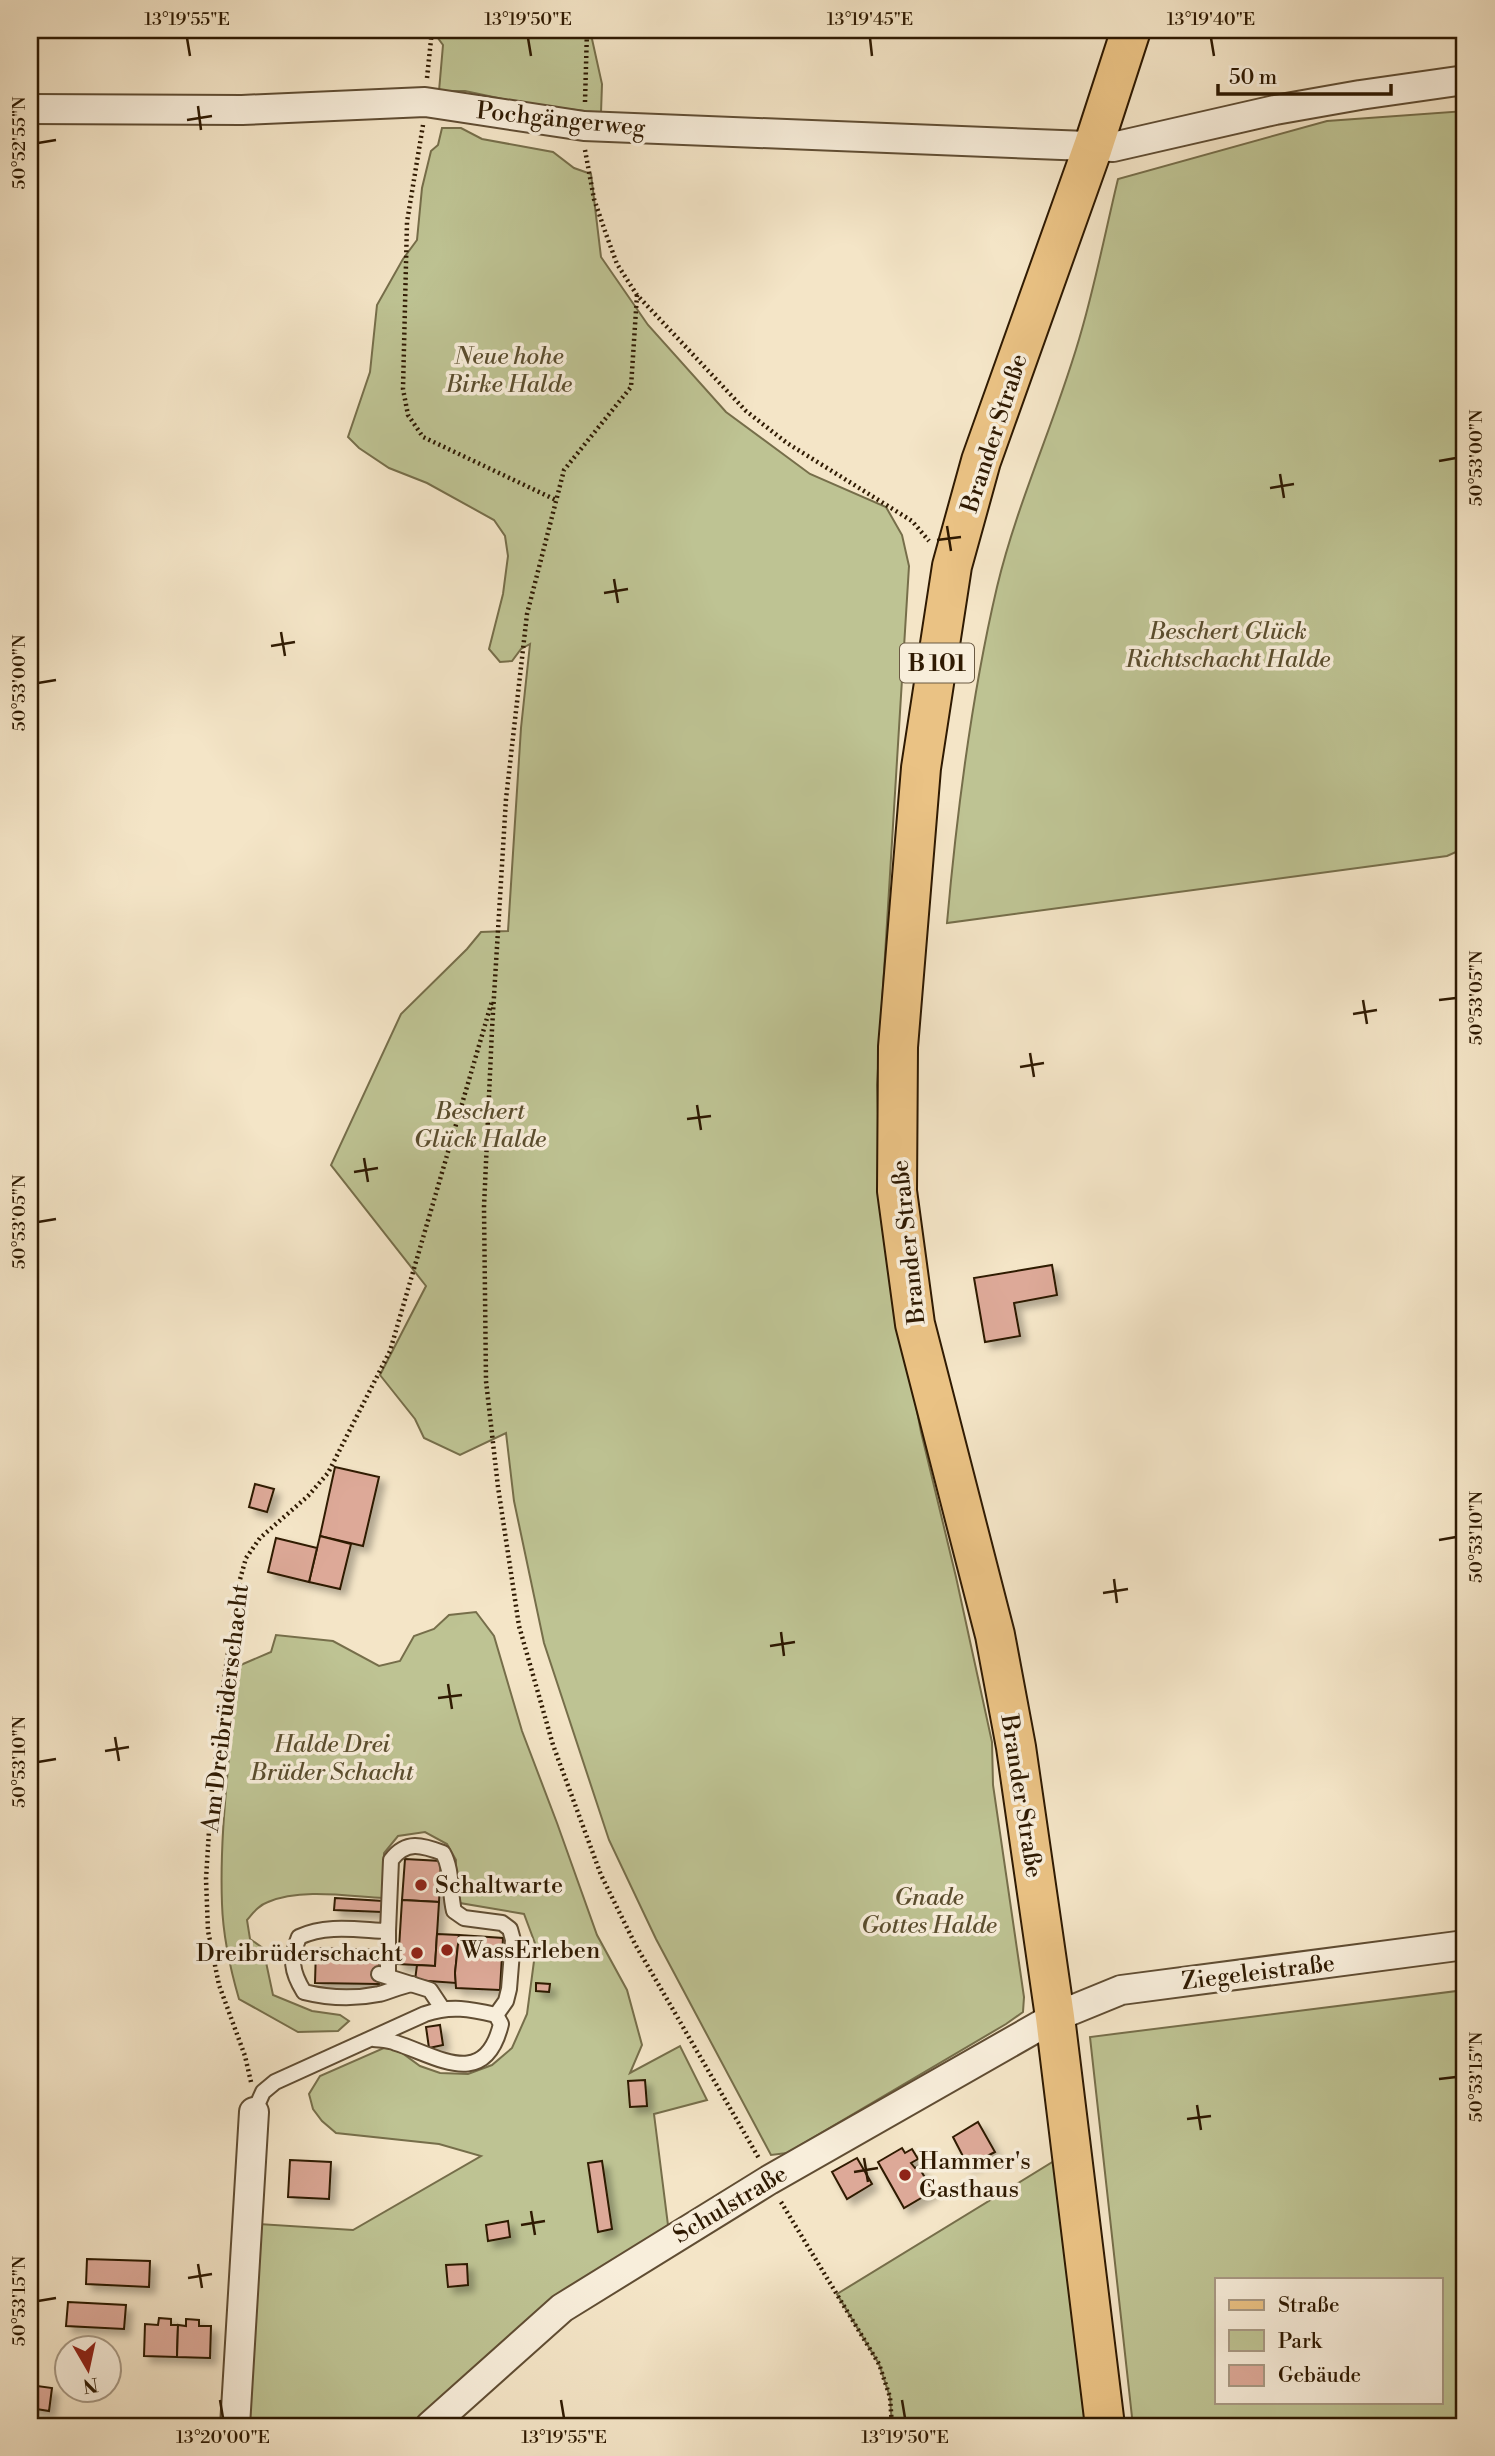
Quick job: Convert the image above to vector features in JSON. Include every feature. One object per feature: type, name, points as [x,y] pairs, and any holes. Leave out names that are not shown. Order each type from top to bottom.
[{"type":"main road","name":"Brander Straße","points":[[1105,2426],[1055,2017],[1016,1747],[995,1635],[915,1324],[897,1191],[898,1047],[921,768],[952,566],[981,461],[1093,147],[1131,30]]},
{"type":"street","name":"Pochgängerweg","points":[[30,109],[242,110],[425,102],[584,127],[1093,147],[1131,144],[1275,110],[1465,80]]},
{"type":"street","name":"Ziegeleistraße","points":[[1055,2017],[1121,1990],[1465,1945]]},
{"type":"street","name":"Schulstraße","points":[[430,2426],[562,2308],[769,2180],[1055,2017]]},
{"type":"street","points":[[235,2426],[254,2112]]},
{"type":"lane","points":[[442,2008],[430,1990],[384,1975],[391,1860],[398,1851],[415,1845],[443,1853],[449,1864],[450,1895],[454,1911],[464,1918],[502,1923],[510,1929],[513,1940],[509,1989],[506,2001],[496,2015]]},
{"type":"lane","points":[[388,1931],[326,1928],[299,1937],[292,1955],[296,1978],[304,1992],[323,1997],[379,1994],[412,1984]]},
{"type":"lane","points":[[254,2112],[263,2092],[275,2082],[442,2008],[496,2015]]},
{"type":"lane","points":[[374,2039],[394,2042],[439,2061],[464,2064],[483,2057],[497,2041],[501,2024],[496,2015]]},
{"type":"path","points":[[587,30],[584,127],[586,164],[594,200],[617,264],[637,295],[747,411],[787,443],[912,521],[952,566]]},
{"type":"path","points":[[407,222],[404,388],[408,415],[424,437],[556,500]]},
{"type":"path","points":[[637,295],[631,387],[564,470],[527,614],[506,799],[484,1207],[486,1381],[498,1487],[519,1626],[552,1745],[601,1875],[635,1944],[758,2156],[769,2180],[879,2364],[890,2397],[892,2426]]},
{"type":"path","name":"Am Dreibrüderschacht","points":[[254,2112],[245,2056],[219,1985],[208,1931],[206,1879],[211,1799],[225,1672],[239,1583],[246,1558],[260,1538],[308,1496],[328,1473],[390,1351],[494,994]]},
{"type":"green space","points":[[432,30],[590,30],[602,84],[601,113],[526,104],[465,91],[439,91],[443,45]]},
{"type":"green space","name":"Beschert Glück Richtschacht Halde","points":[[1465,111],[1465,824],[1456,852],[1447,856],[947,923],[966,754],[997,587],[1016,522],[1062,394],[1082,329],[1118,179],[1327,121]]},
{"type":"green space","points":[[442,128],[461,128],[482,139],[553,152],[574,168],[591,174],[601,257],[648,325],[726,412],[810,474],[886,507],[902,535],[909,566],[877,1085],[882,1226],[921,1432],[992,1742],[993,1785],[1024,1997],[1023,2012],[787,2153],[771,2155],[656,1939],[609,1840],[544,1643],[514,1501],[506,1433],[460,1455],[424,1438],[415,1419],[380,1375],[426,1286],[331,1165],[401,1014],[481,932],[508,931],[521,728],[530,644],[521,649],[512,661],[500,662],[489,649],[503,594],[508,556],[505,536],[494,520],[427,483],[389,468],[359,448],[348,437],[370,372],[377,305],[417,240],[422,188],[431,151],[438,145]]},
{"type":"green space","name":"Halde Drei Brüder Schacht","points":[[476,1612],[494,1636],[522,1731],[597,1935],[627,1990],[642,2045],[630,2073],[680,2046],[707,2100],[654,2114],[669,2233],[470,2378],[413,2426],[245,2426],[259,2224],[353,2230],[481,2156],[439,2144],[336,2133],[313,2109],[309,2094],[320,2076],[386,2047],[402,2053],[420,2066],[440,2073],[468,2074],[492,2065],[512,2048],[527,2014],[536,1946],[524,1914],[460,1903],[455,1886],[456,1860],[447,1844],[425,1832],[398,1836],[384,1853],[383,1898],[295,1895],[265,1903],[247,1920],[250,1939],[263,1948],[273,1995],[312,2011],[340,2015],[349,2021],[338,2031],[298,2032],[239,1999],[225,1940],[222,1874],[236,1667],[271,1652],[276,1635],[333,1641],[379,1666],[400,1661],[414,1636],[434,1629],[449,1615]]},
{"type":"green space","points":[[1465,1990],[1465,2426],[1133,2426],[1090,2037]]},
{"type":"green space","points":[[1072,2150],[1105,2426],[892,2426],[890,2397],[879,2364],[837,2294]]},
{"type":"building","points":[[1052,1265],[1057,1295],[1014,1303],[1020,1336],[985,1342],[974,1278]]},
{"type":"building","points":[[335,1467],[379,1477],[363,1546],[320,1536]]},
{"type":"building","points":[[255,1484],[274,1489],[267,1512],[249,1507]]},
{"type":"building","points":[[320,1536],[351,1544],[340,1589],[309,1582]]},
{"type":"building","points":[[276,1538],[317,1548],[309,1582],[268,1572]]},
{"type":"building","name":"Schaltwarte","points":[[405,1859],[441,1861],[439,1902],[402,1900]]},
{"type":"building","points":[[335,1898],[383,1901],[382,1912],[334,1910]]},
{"type":"building","points":[[402,1900],[439,1902],[435,1966],[398,1964]]},
{"type":"building","name":"WassErleben","points":[[437,1934],[459,1935],[456,1983],[415,1980],[417,1965],[435,1966]]},
{"type":"building","points":[[459,1935],[503,1938],[500,1990],[456,1988]]},
{"type":"building","points":[[316,1948],[380,1950],[379,1984],[315,1983]]},
{"type":"building","points":[[536,1983],[550,1984],[549,1992],[536,1991]]},
{"type":"building","points":[[440,2025],[443,2045],[429,2048],[426,2027]]},
{"type":"building","points":[[645,2080],[647,2106],[630,2107],[628,2081]]},
{"type":"building","points":[[978,2122],[995,2152],[968,2166],[953,2137]]},
{"type":"building","name":"Hammer's Gasthaus","points":[[902,2148],[905,2153],[912,2149],[918,2159],[911,2163],[915,2168],[918,2166],[933,2191],[904,2208],[878,2162]]},
{"type":"building","points":[[857,2158],[872,2184],[847,2199],[832,2172]]},
{"type":"building","points":[[290,2160],[331,2162],[329,2199],[288,2197]]},
{"type":"building","points":[[602,2161],[612,2229],[598,2232],[588,2163]]},
{"type":"building","points":[[508,2221],[510,2237],[488,2241],[486,2225]]},
{"type":"building","points":[[87,2259],[150,2261],[149,2287],[86,2284]]},
{"type":"building","points":[[467,2264],[468,2285],[448,2287],[446,2265]]},
{"type":"building","points":[[68,2302],[126,2305],[124,2329],[66,2326]]},
{"type":"building","points":[[159,2318],[171,2319],[171,2325],[178,2325],[177,2357],[144,2356],[145,2324],[158,2325]]},
{"type":"building","points":[[186,2319],[199,2320],[199,2326],[211,2326],[210,2358],[177,2357],[178,2325],[186,2326]]},
{"type":"building","points":[[30,2385],[52,2388],[49,2411],[30,2408]]},
{"type":"place","name":"Schaltwarte","points":[[421,1885]]},
{"type":"place","name":"WassErleben","points":[[447,1950]]},
{"type":"place","name":"Dreibrüderschacht","points":[[417,1953]]},
{"type":"place","name":"Hammer's Gasthaus","points":[[905,2175]]},
{"type":"park label","name":"Neue hohe Birke Halde","points":[[509,370]]},
{"type":"park label","name":"Beschert Glück Halde","points":[[480,1125]]},
{"type":"park label","name":"Gnade Gottes Halde","points":[[929,1911]]}]
